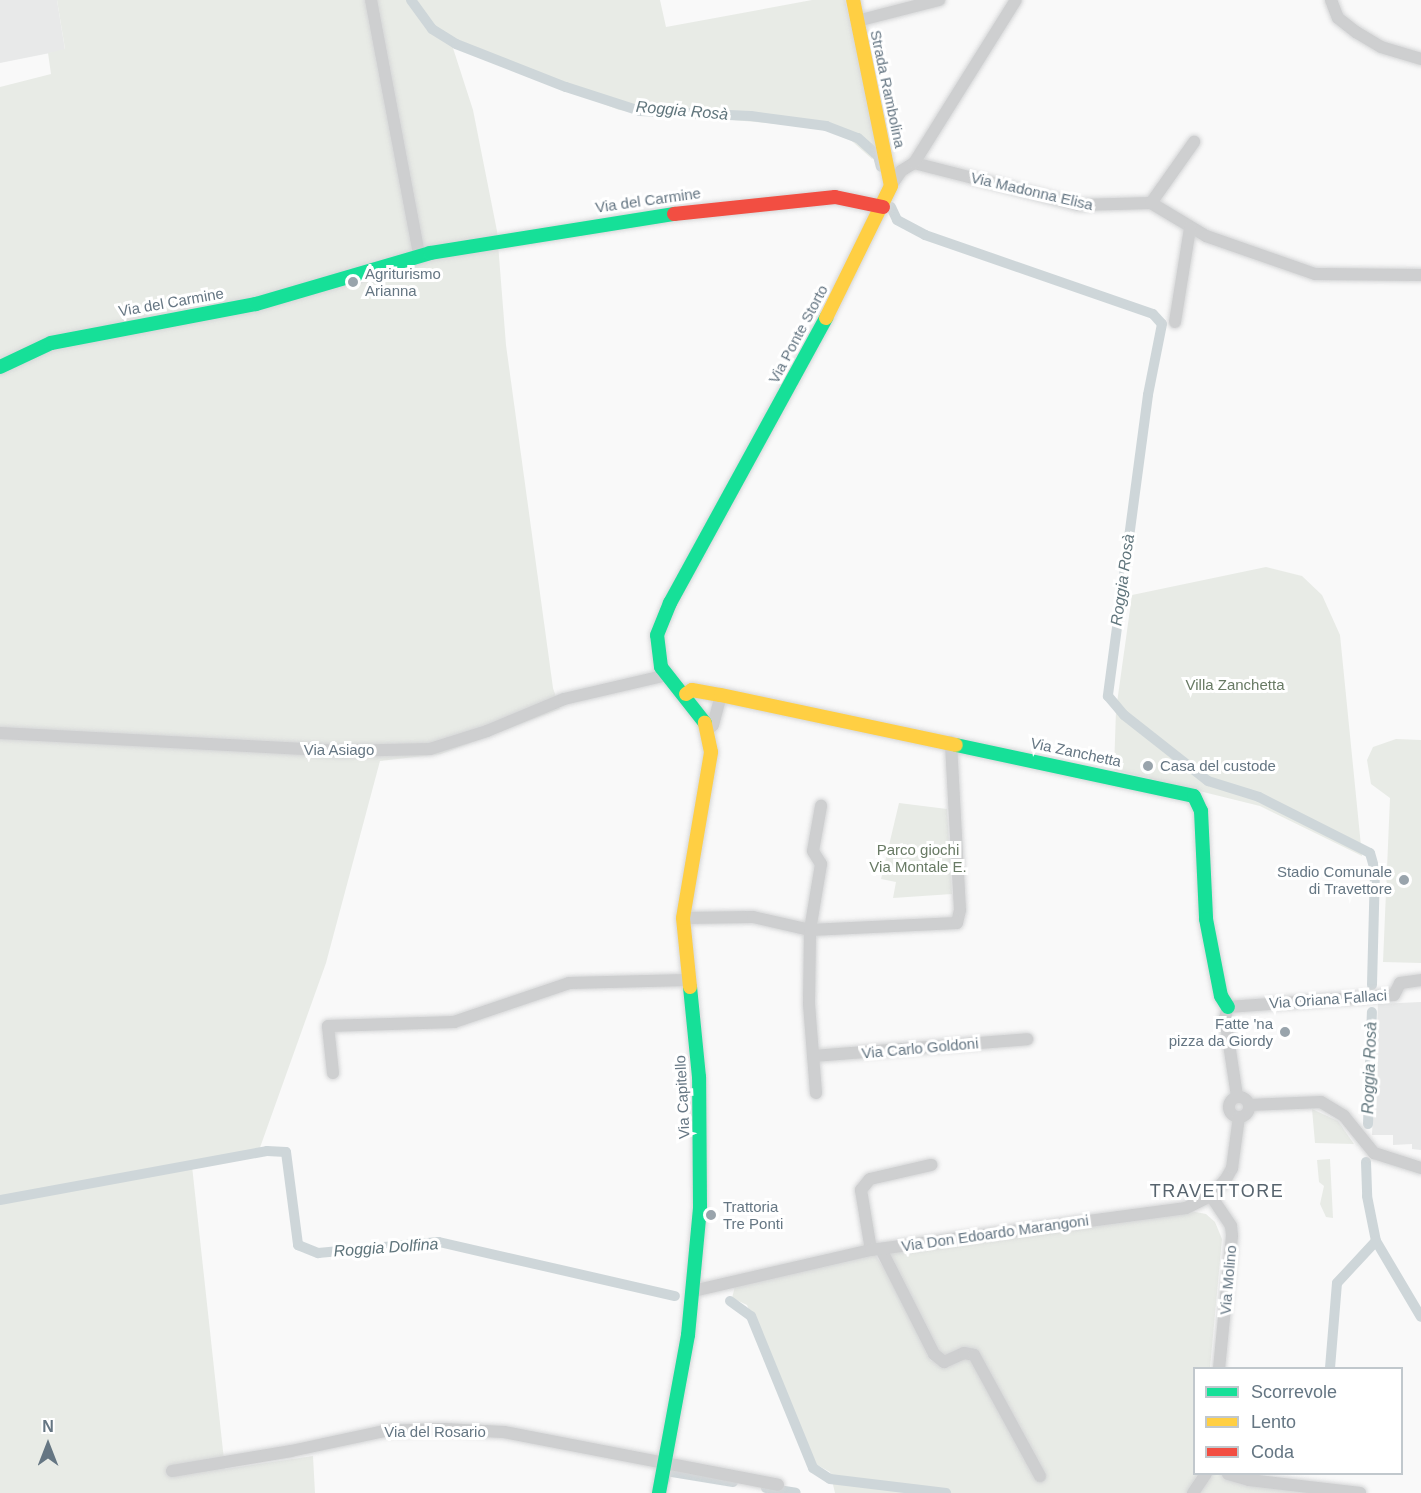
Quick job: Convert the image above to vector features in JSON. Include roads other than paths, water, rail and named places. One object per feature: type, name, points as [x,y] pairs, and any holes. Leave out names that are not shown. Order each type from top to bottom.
[{"type":"street","points":[[371,0],[419,255]]},
{"type":"street","name":"Strada Rambolina","points":[[853,0],[891,186]]},
{"type":"street","points":[[857,21],[939,0]]},
{"type":"street","name":"Via Ponte Storto","points":[[686,694],[661,667],[657,645],[663,617],[883,207],[891,186],[901,171],[914,163],[1016,0]]},
{"type":"street","points":[[1331,0],[1338,18],[1356,32],[1381,47],[1421,59]]},
{"type":"street","points":[[1194,142],[1151,203],[1190,228],[1315,274],[1421,275]]},
{"type":"street","name":"Via Madonna Elisa","points":[[914,163],[1079,205],[1151,203]]},
{"type":"street","name":"Via del Carmine","points":[[0,367],[51,343],[256,304],[419,255],[611,222],[751,203],[835,197],[883,207]]},
{"type":"street","points":[[1175,322],[1190,228]]},
{"type":"street","name":"Via Asiago","points":[[0,733],[338,751],[430,749],[487,731],[564,699],[667,675]]},
{"type":"street","name":"Via Zanchetta","points":[[686,694],[692,690],[721,695],[951,742],[1194,796],[1201,811],[1207,928],[1221,996],[1228,1007],[1224,1018],[1237,1096]]},
{"type":"street","name":"Via Capitello","points":[[659,1493],[662,1464],[693,1291],[701,1142],[699,1077],[687,980],[683,918],[711,752],[708,729],[686,694]]},
{"type":"street","name":"Via Capitello","points":[[708,729],[713,725],[721,695]]},
{"type":"street","points":[[683,918],[753,917],[810,930],[957,923],[960,910],[951,742]]},
{"type":"street","points":[[816,1093],[810,930],[821,864],[813,851],[821,806]]},
{"type":"street","points":[[333,1073],[328,1026],[454,1022],[570,983],[687,980]]},
{"type":"street","name":"Via Oriana Fallaci","points":[[1228,1007],[1394,995],[1400,982],[1421,980]]},
{"type":"street","name":"Via Carlo Goldoni","points":[[813,1056],[1027,1039]]},
{"type":"street","points":[[1237,1096],[1245,1098],[1249,1105],[1247,1113],[1239,1117],[1229,1109],[1232,1100],[1237,1096]]},
{"type":"street","points":[[1249,1105],[1321,1102],[1344,1116],[1374,1153],[1421,1168]]},
{"type":"street","name":"Via Don Edoardo Marangoni","points":[[693,1291],[876,1249],[1016,1228],[1186,1208],[1211,1196],[1232,1168],[1239,1117]]},
{"type":"street","points":[[931,1165],[870,1179],[861,1190],[861,1208],[876,1249],[933,1354],[944,1362],[964,1353],[974,1355],[1040,1476]]},
{"type":"street","name":"Via Molino","points":[[1211,1196],[1231,1226],[1232,1236],[1219,1367]]},
{"type":"street","name":"Via del Rosario","points":[[172,1471],[291,1451],[384,1431],[432,1430],[504,1432],[662,1464]]},
{"type":"street","points":[[662,1464],[778,1485]]},
{"type":"street","points":[[1193,1493],[1205,1475]]},
{"type":"street","points":[[1234,1475],[1249,1480],[1360,1493]]},
{"type":"waterway","name":"Roggia Rosà","points":[[411,0],[432,29],[456,44],[566,87],[640,111],[751,116],[826,126],[858,138],[878,156],[881,167]]},
{"type":"waterway","name":"Roggia Rosà","points":[[891,207],[897,220],[925,235],[1153,314],[1162,324],[1148,395],[1108,696],[1124,715],[1208,781],[1259,797],[1370,853],[1375,870],[1372,985]]},
{"type":"waterway","name":"Roggia Rosà","points":[[1368,1124],[1372,1012]]},
{"type":"waterway","name":"Roggia Dolfina","points":[[0,1200],[267,1151],[286,1152],[298,1245],[318,1253],[439,1242],[675,1296]]},
{"type":"waterway","name":"Roggia Rosà","points":[[1366,1162],[1367,1196],[1376,1241],[1421,1317]]},
{"type":"waterway","points":[[1330,1367],[1337,1283],[1376,1241]]},
{"type":"waterway","name":"Roggia Dolfina","points":[[730,1301],[751,1316],[813,1468],[830,1479],[946,1493]]},
{"type":"waterway","points":[[665,1480],[666,1471],[733,1482]]},
{"type":"waterway","points":[[766,1488],[796,1493]]},
{"type":"place","name":"Agriturismo Arianna","points":[[353,282]]},
{"type":"place","name":"Casa del custode","points":[[1148,766]]},
{"type":"place","name":"Stadio Comunale di Travettore","points":[[1404,880]]},
{"type":"place","name":"Fatte 'na pizza da Giordy","points":[[1285,1032]]},
{"type":"place","name":"Trattoria Tre Ponti","points":[[711,1215]]},
{"type":"district","name":"TRAVETTORE","points":[[1217,1191]]},
{"type":"park label","name":"Villa Zanchetta","points":[[1235,685]]},
{"type":"park label","name":"Parco giochi Via Montale E.","points":[[918,858]]}]
